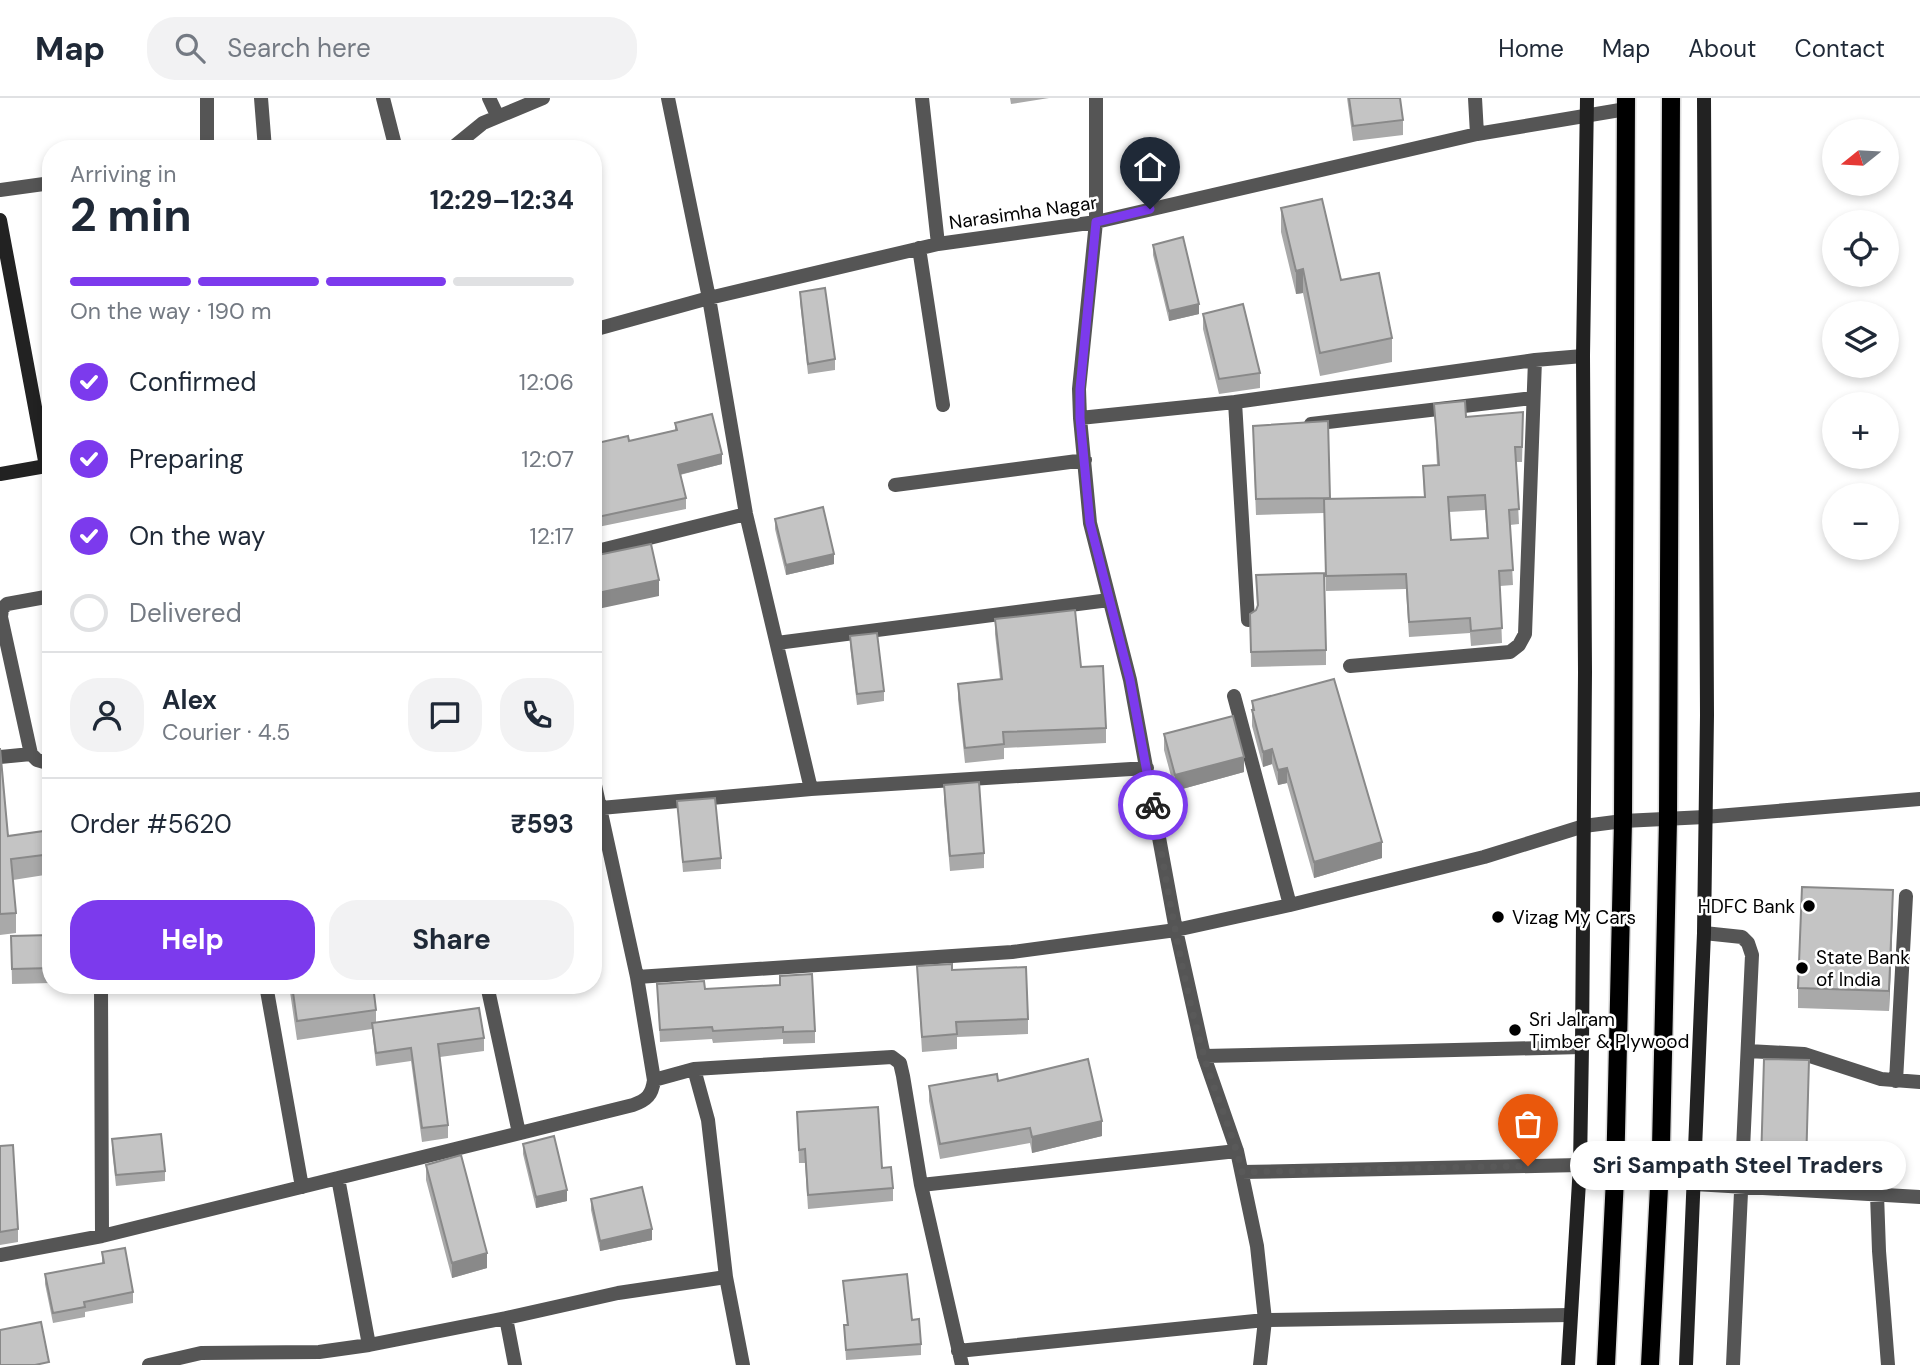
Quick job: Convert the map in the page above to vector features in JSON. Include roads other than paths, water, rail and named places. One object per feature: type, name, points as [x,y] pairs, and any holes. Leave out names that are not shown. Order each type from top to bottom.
[{"type":"main road","points":[[1650,1365],[1661,1148],[1668,820],[1671,98]]},
{"type":"main road","points":[[1606,1365],[1616,1152],[1623,821],[1626,104]]},
{"type":"street","points":[[207,98],[207,140]]},
{"type":"street","points":[[261,98],[264,140]]},
{"type":"street","points":[[383,98],[394,140]]},
{"type":"street","points":[[489,98],[497,115]]},
{"type":"street","points":[[462,140],[497,115],[543,98]]},
{"type":"street","points":[[668,98],[709,298],[746,514],[811,789]]},
{"type":"street","points":[[922,98],[938,244]]},
{"type":"street","points":[[1097,98],[1096,222],[1080,389],[1080,418],[1090,523],[1130,680],[1176,930],[1204,1056],[1237,1151],[1257,1246],[1265,1320],[1259,1365]]},
{"type":"street","points":[[1475,98],[1478,134]]},
{"type":"street","points":[[1568,1365],[1580,1165],[1582,1047],[1583,356],[1587,98]]},
{"type":"street","points":[[1686,1365],[1704,933],[1707,675],[1704,98]]},
{"type":"street","name":"Narasimha Nagar","points":[[602,328],[709,298],[919,248],[1096,222],[1478,134],[1587,115],[1626,104]]},
{"type":"street","points":[[0,190],[42,184]]},
{"type":"street","points":[[0,220],[42,435]]},
{"type":"street","points":[[919,248],[943,405]]},
{"type":"street","points":[[1080,418],[1235,402],[1535,360],[1583,356]]},
{"type":"street","points":[[1350,666],[1510,652],[1519,645],[1525,634],[1535,360]]},
{"type":"street","points":[[1291,427],[1534,398]]},
{"type":"street","points":[[1235,402],[1243,432],[1248,620]]},
{"type":"street","points":[[895,485],[1085,460]]},
{"type":"street","points":[[0,474],[42,467]]},
{"type":"street","points":[[602,550],[746,514]]},
{"type":"street","points":[[42,598],[7,604],[2,610],[2,625],[31,754],[42,762]]},
{"type":"street","points":[[777,643],[1110,600]]},
{"type":"street","points":[[1234,696],[1290,905]]},
{"type":"street","points":[[0,757],[31,754]]},
{"type":"street","points":[[602,808],[811,789],[1147,768]]},
{"type":"street","points":[[637,976],[1012,952],[1176,930],[1484,857],[1584,826],[1920,799]]},
{"type":"street","points":[[0,1255],[102,1236],[643,1102],[653,1093],[654,1080],[637,976],[602,813]]},
{"type":"street","points":[[1896,1081],[1906,896]]},
{"type":"street","points":[[1704,933],[1742,937],[1748,943],[1752,955],[1733,1365]]},
{"type":"street","points":[[101,994],[102,1236]]},
{"type":"street","points":[[268,994],[302,1187]]},
{"type":"street","points":[[489,994],[519,1133]]},
{"type":"street","points":[[1204,1056],[1582,1047]]},
{"type":"street","points":[[1748,1051],[1804,1054],[1881,1079],[1920,1082]]},
{"type":"street","points":[[654,1080],[694,1069],[891,1057],[900,1063],[922,1185],[960,1358],[1265,1320],[1570,1315]]},
{"type":"street","points":[[694,1069],[708,1120],[726,1277],[743,1365]]},
{"type":"street","points":[[922,1185],[1237,1151]]},
{"type":"street","points":[[1242,1172],[1580,1165]]},
{"type":"street","points":[[338,1178],[369,1345]]},
{"type":"street","points":[[1694,1184],[1920,1197]]},
{"type":"street","points":[[1877,1194],[1888,1365]]},
{"type":"street","points":[[149,1365],[201,1353],[319,1352],[369,1345],[618,1293],[726,1277]]},
{"type":"street","points":[[506,1318],[515,1365]]},
{"type":"place","name":"HDFC Bank","points":[[1809,906]]},
{"type":"place","name":"Vizag My Cars","points":[[1498,917]]},
{"type":"place","name":"State Bank of India","points":[[1802,968]]},
{"type":"place","name":"Sri Jalram Timber & Plywood","points":[[1515,1030]]},
{"type":"place","name":"Sri Sampath Steel Traders","points":[[1528,1166]]}]
